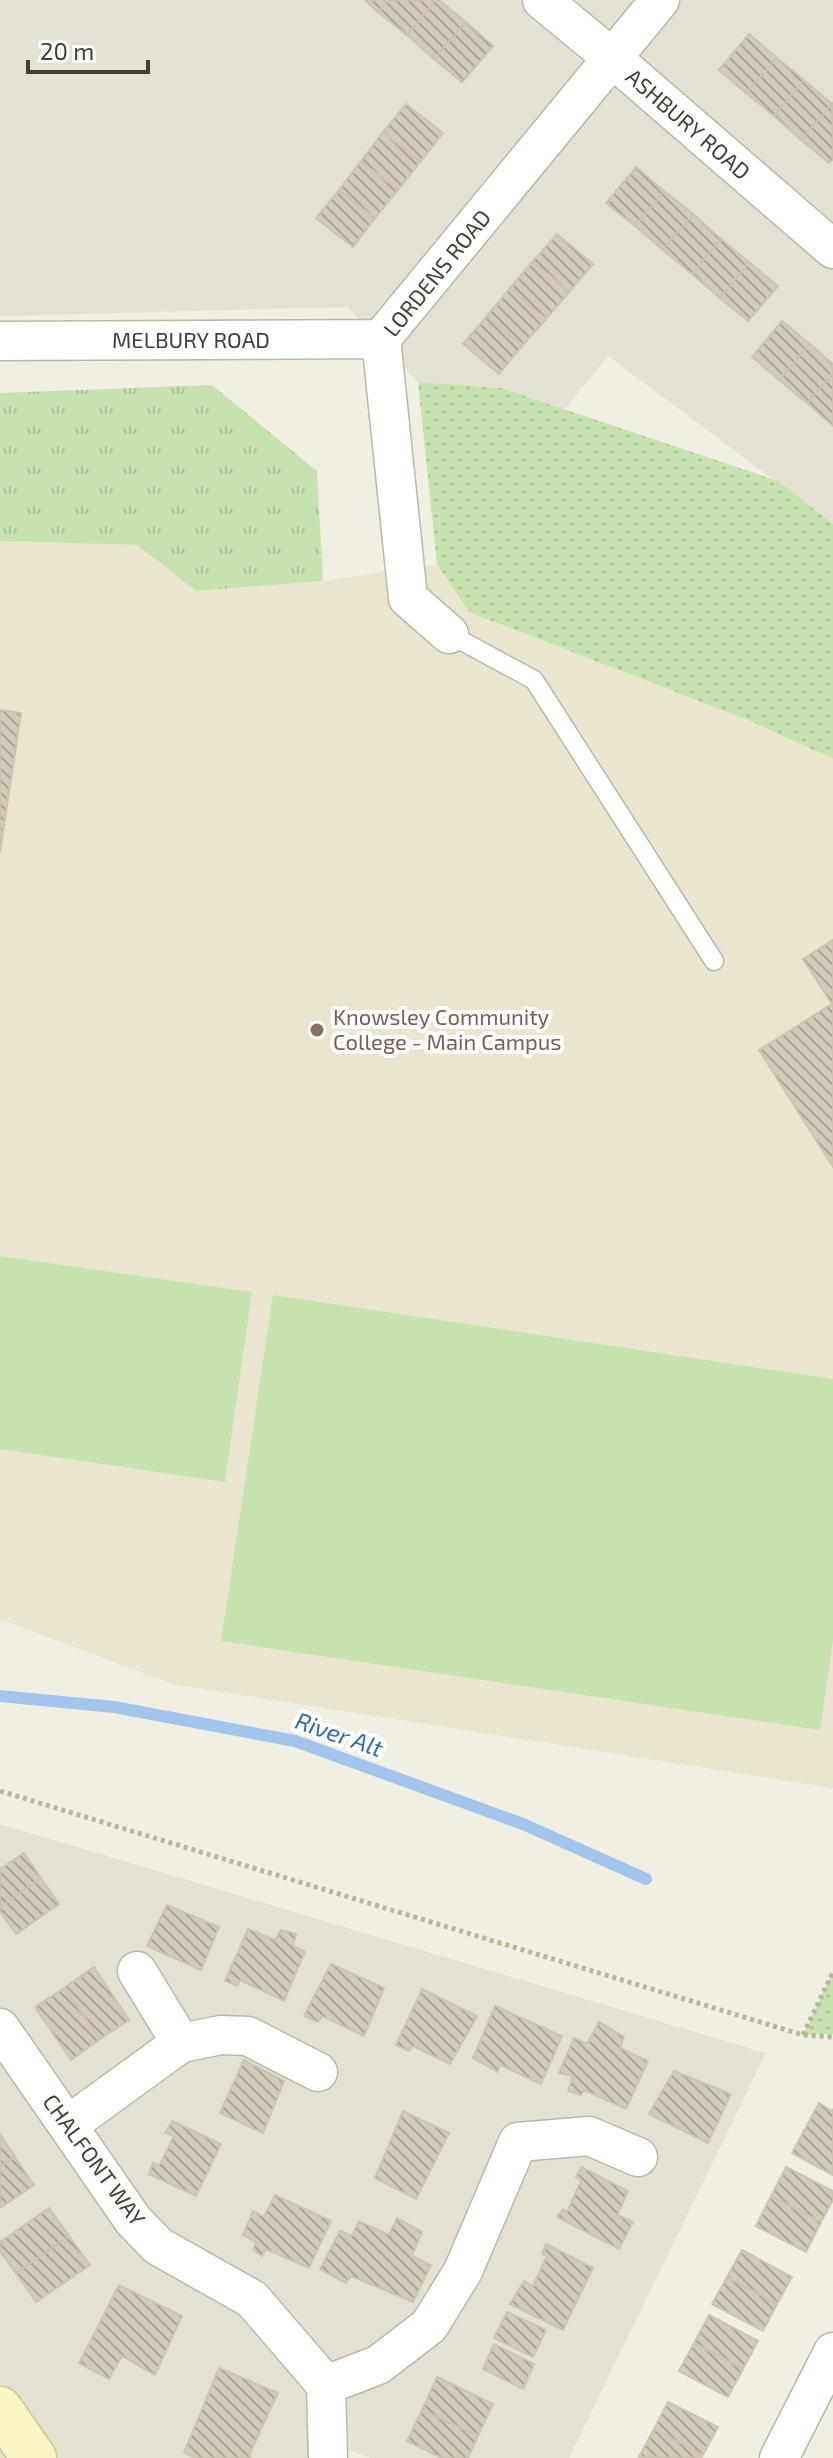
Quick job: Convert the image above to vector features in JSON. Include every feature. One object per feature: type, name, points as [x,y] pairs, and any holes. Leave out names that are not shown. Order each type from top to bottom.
[{"type":"street","name":"ASHBURY ROAD","points":[[542,0],[833,249]]},
{"type":"street","name":"LORDENS ROAD","points":[[449,634],[408,598],[381,339],[660,0]]},
{"type":"street","name":"MELBURY ROAD","points":[[0,341],[381,339]]},
{"type":"street","points":[[137,1971],[181,2043]]},
{"type":"street","name":"CHALFONT WAY","points":[[0,2028],[133,2220],[158,2246],[252,2299],[326,2385]]},
{"type":"street","points":[[68,2125],[181,2043],[221,2035],[248,2036],[318,2072]]},
{"type":"street","points":[[328,2458],[326,2385],[378,2365],[429,2326],[463,2271],[518,2142],[589,2136],[638,2157]]},
{"type":"street","points":[[779,2458],[833,2352]]},
{"type":"street","points":[[0,2409],[34,2458]]},
{"type":"lane","points":[[449,634],[534,680],[714,961]]},
{"type":"path","points":[[0,1791],[803,2035],[833,2037]]},
{"type":"path","points":[[803,2035],[833,1972]]},
{"type":"shaded area","points":[[0,0],[833,0],[833,524],[608,356],[565,409],[501,388],[418,382],[348,307],[0,316]]},
{"type":"shaded area","name":"Knowsley Community College - Main Campus","points":[[0,541],[137,545],[196,591],[323,581],[437,564],[469,612],[753,722],[833,759],[833,1788],[172,1684],[0,1619]]},
{"type":"shaded area","points":[[0,1824],[766,2053],[569,2458],[370,2458],[325,2440],[317,2458],[0,2458]]},
{"type":"green space","points":[[418,382],[501,388],[778,481],[833,524],[833,759],[753,722],[469,612],[437,564]]},
{"type":"green space","points":[[212,385],[317,471],[323,581],[196,591],[137,545],[0,541],[0,393]]},
{"type":"green space","points":[[0,1256],[252,1292],[225,1482],[0,1449]]},
{"type":"green space","points":[[273,1295],[833,1379],[833,1640],[820,1730],[221,1641]]},
{"type":"green space","points":[[833,1972],[833,2034],[803,2035]]},
{"type":"building","points":[[365,0],[388,0],[378,12]]},
{"type":"building","points":[[388,0],[436,0],[407,35],[378,12]]},
{"type":"building","points":[[436,0],[466,22],[434,59],[407,35]]},
{"type":"building","points":[[466,22],[493,46],[462,82],[434,59]]},
{"type":"building","points":[[749,34],[777,58],[746,93],[719,70]]},
{"type":"building","points":[[777,58],[804,80],[774,116],[746,93]]},
{"type":"building","points":[[804,80],[832,104],[801,140],[774,116]]},
{"type":"building","points":[[406,104],[443,133],[420,162],[383,132]]},
{"type":"building","points":[[832,104],[833,159],[829,163],[801,140]]},
{"type":"building","points":[[383,132],[420,162],[398,190],[361,161]]},
{"type":"building","points":[[361,161],[398,190],[375,218],[339,190]]},
{"type":"building","points":[[636,167],[664,191],[635,226],[606,203]]},
{"type":"building","points":[[339,190],[375,218],[353,247],[316,218]]},
{"type":"building","points":[[664,191],[693,214],[663,250],[635,226]]},
{"type":"building","points":[[693,214],[721,239],[692,274],[663,250]]},
{"type":"building","points":[[557,234],[593,264],[569,292],[533,261]]},
{"type":"building","points":[[721,239],[749,262],[720,298],[692,274]]},
{"type":"building","points":[[533,261],[569,292],[546,319],[510,288]]},
{"type":"building","points":[[749,262],[778,286],[748,321],[720,298]]},
{"type":"building","points":[[510,288],[546,319],[522,346],[487,316]]},
{"type":"building","points":[[487,316],[522,346],[499,374],[463,344]]},
{"type":"building","points":[[782,321],[810,344],[779,380],[752,357]]},
{"type":"building","points":[[810,344],[833,364],[833,373],[807,403],[779,380]]},
{"type":"building","points":[[833,373],[833,426],[807,403]]},
{"type":"building","points":[[0,710],[21,713],[0,852]]},
{"type":"building","points":[[833,940],[833,1167],[759,1050],[832,1004],[803,959]]},
{"type":"building","points":[[24,1853],[41,1878],[0,1907],[0,1869]]},
{"type":"building","points":[[41,1878],[59,1904],[16,1934],[0,1907]]},
{"type":"building","points":[[167,1905],[219,1927],[201,1970],[147,1946]]},
{"type":"building","points":[[248,1929],[275,1940],[281,1930],[296,1934],[293,1946],[305,1952],[284,2001],[240,1980],[237,1986],[225,1981]]},
{"type":"building","points":[[331,1964],[384,1988],[364,2036],[322,2016],[318,2022],[304,2016]]},
{"type":"building","points":[[94,1967],[129,2020],[100,2039],[64,1988]]},
{"type":"building","points":[[64,1988],[100,2039],[71,2060],[35,2007]]},
{"type":"building","points":[[422,1989],[477,2016],[450,2064],[413,2046],[409,2051],[396,2045]]},
{"type":"building","points":[[495,2006],[562,2036],[541,2084],[500,2065],[498,2072],[473,2058]]},
{"type":"building","points":[[599,2022],[624,2037],[620,2048],[648,2061],[626,2109],[584,2090],[581,2095],[568,2091],[573,2076],[559,2073],[574,2038],[587,2044]]},
{"type":"building","points":[[244,2060],[284,2081],[263,2133],[220,2113]]},
{"type":"building","points":[[674,2071],[731,2094],[708,2143],[649,2114]]},
{"type":"building","points":[[819,2103],[833,2109],[833,2175],[792,2153]]},
{"type":"building","points":[[403,2111],[449,2133],[416,2199],[375,2178]]},
{"type":"building","points":[[172,2121],[221,2144],[196,2196],[149,2174],[153,2163],[159,2166],[174,2136],[165,2133]]},
{"type":"building","points":[[0,2134],[15,2157],[0,2167]]},
{"type":"building","points":[[15,2157],[34,2185],[0,2208],[0,2167]]},
{"type":"building","points":[[581,2167],[628,2191],[617,2215],[633,2222],[619,2249],[557,2217],[563,2209],[567,2212],[581,2181],[576,2177]]},
{"type":"building","points":[[786,2167],[833,2191],[833,2200],[821,2222],[771,2196]]},
{"type":"building","points":[[275,2195],[331,2221],[309,2268],[266,2249],[262,2256],[253,2250],[256,2242],[243,2235],[253,2211],[264,2217]]},
{"type":"building","points":[[771,2196],[821,2222],[806,2252],[756,2226]]},
{"type":"building","points":[[49,2208],[69,2236],[16,2273],[0,2251],[0,2242]]},
{"type":"building","points":[[397,2218],[422,2232],[412,2256],[431,2265],[413,2302],[351,2276],[346,2283],[320,2269],[340,2231],[352,2236],[359,2221],[389,2235]]},
{"type":"building","points":[[69,2236],[90,2265],[36,2302],[16,2273]]},
{"type":"building","points":[[546,2244],[593,2268],[563,2330],[510,2304],[524,2281],[533,2286],[547,2256],[542,2254]]},
{"type":"building","points":[[742,2250],[792,2277],[777,2304],[727,2277]]},
{"type":"building","points":[[727,2277],[777,2304],[763,2331],[712,2304]]},
{"type":"building","points":[[119,2285],[182,2316],[155,2375],[122,2356],[109,2379],[79,2363]]},
{"type":"building","points":[[507,2312],[546,2330],[533,2357],[494,2338]]},
{"type":"building","points":[[709,2315],[758,2341],[743,2369],[694,2343]]},
{"type":"building","points":[[694,2343],[743,2369],[728,2397],[679,2371]]},
{"type":"building","points":[[494,2344],[534,2364],[523,2389],[483,2369]]},
{"type":"building","points":[[219,2368],[278,2393],[249,2455],[251,2458],[196,2458],[184,2453]]},
{"type":"building","points":[[437,2377],[493,2404],[478,2436],[422,2410]]},
{"type":"building","points":[[668,2402],[718,2427],[703,2455],[654,2429]]},
{"type":"building","points":[[422,2410],[478,2436],[468,2458],[442,2458],[407,2441]]},
{"type":"building","points":[[654,2429],[703,2455],[701,2458],[639,2457]]},
{"type":"waterway","name":"River Alt","points":[[0,1696],[114,1707],[295,1741],[523,1824],[646,1879]]},
{"type":"place","name":"Knowsley Community College - Main Campus","points":[[317,1030]]}]
